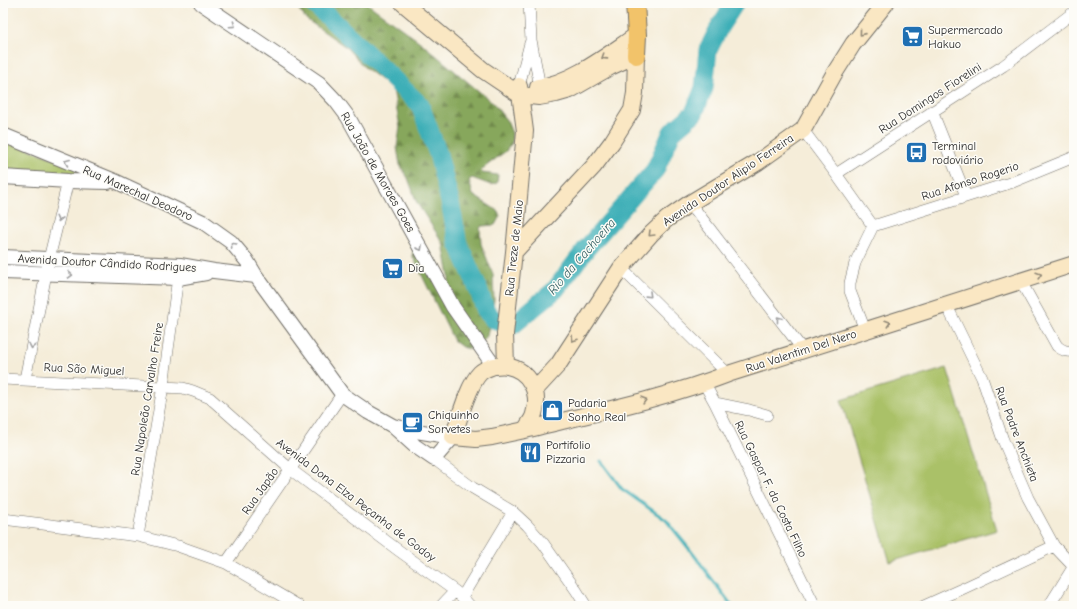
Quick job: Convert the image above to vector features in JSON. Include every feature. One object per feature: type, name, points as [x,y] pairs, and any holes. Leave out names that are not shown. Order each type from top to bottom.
[{"type":"main road","points":[[403,3],[483,70],[516,90],[556,94],[570,90],[610,67],[636,55]]},
{"type":"main road","points":[[514,252],[594,166],[612,142],[632,110],[635,93],[637,35],[635,3]]},
{"type":"main road","name":"Avenida Doutor Alipio Ferreira","points":[[535,390],[558,365],[621,268],[651,234],[690,203],[758,162],[803,130],[834,74],[853,44],[886,3]]},
{"type":"main road","points":[[540,92],[551,85],[573,77],[637,35]]},
{"type":"main road","name":"Rua Treze de Maio","points":[[516,90],[525,131]]},
{"type":"main road","name":"Rua Treze de Maio","points":[[500,366],[514,252],[525,131],[540,92]]},
{"type":"main road","name":"Rua Valentim Del Nero","points":[[525,430],[617,408],[704,383],[1020,280],[1074,264]]},
{"type":"main road","points":[[500,366],[518,370],[524,374],[535,390],[537,403],[534,415],[525,430],[476,439],[453,437],[471,386],[480,373],[486,369],[500,366]]},
{"type":"street","name":"Rua João de Moraes Goes","points":[[201,3],[319,83],[336,101],[348,117],[453,307],[500,366]]},
{"type":"street","points":[[529,3],[530,40],[540,92]]},
{"type":"street","name":"Rua Domingos Fiorelini","points":[[836,174],[1003,66],[1074,12]]},
{"type":"street","points":[[516,90],[530,40]]},
{"type":"street","points":[[932,111],[966,196]]},
{"type":"street","points":[[803,130],[873,226],[855,263],[850,283],[850,291],[865,330]]},
{"type":"street","name":"Rua Marechal Deodoro","points":[[3,136],[117,182],[203,222],[231,242],[247,261],[256,276]]},
{"type":"street","name":"Rua Afonso Rogerio","points":[[873,226],[1013,182],[1074,157]]},
{"type":"street","points":[[3,177],[117,182]]},
{"type":"street","points":[[26,379],[49,258],[68,181]]},
{"type":"street","points":[[690,203],[803,350]]},
{"type":"street","name":"Avenida Doutor Cândido Rodrigues","points":[[3,257],[49,258],[179,271]]},
{"type":"street","points":[[621,268],[728,374]]},
{"type":"street","name":"Rua Napoleão Carvalho Freire","points":[[138,536],[163,386],[179,271]]},
{"type":"street","name":"Avenida Doutor Cândido Rodrigues","points":[[3,272],[46,274],[214,271],[256,276]]},
{"type":"street","points":[[256,276],[342,394],[368,412],[393,426],[415,446],[473,488],[513,512],[543,543],[586,606]]},
{"type":"street","points":[[1020,280],[1057,346],[1061,350],[1070,352]]},
{"type":"street","name":"Rua Padre Anchieta","points":[[946,304],[982,378],[1003,440],[1028,498],[1054,546],[1074,566]]},
{"type":"street","name":"Rua São Miguel","points":[[3,379],[163,386]]},
{"type":"street","name":"Rua Gaspar F. da Costa Filho","points":[[704,383],[815,606]]},
{"type":"street","name":"Avenida Dona Elza Peçanha de Godoy","points":[[163,386],[183,388],[210,398],[290,469],[459,594],[470,606]]},
{"type":"street","name":"Rua Japão","points":[[226,563],[342,394]]},
{"type":"street","points":[[715,403],[767,415]]},
{"type":"street","points":[[393,426],[453,437]]},
{"type":"street","points":[[434,459],[453,437]]},
{"type":"street","points":[[441,606],[459,594],[513,512]]},
{"type":"street","points":[[3,519],[138,536],[178,546],[226,563],[299,606]]},
{"type":"street","points":[[924,606],[1054,546]]},
{"type":"street","points":[[1049,606],[1074,566]]},
{"type":"green space","points":[[294,3],[368,3],[420,42],[493,103],[507,121],[512,133],[512,143],[506,151],[481,170],[482,173],[498,175],[497,183],[491,185],[472,178],[469,180],[473,195],[498,211],[500,216],[495,225],[482,226],[480,228],[481,244],[493,274],[494,300],[487,336],[480,344],[470,349],[462,347],[454,341],[412,255],[414,249],[449,294],[449,276],[443,243],[417,203],[408,178],[400,165],[397,147],[400,127],[393,89],[365,68],[346,47],[306,19]]},
{"type":"green space","points":[[7,141],[100,176],[3,173],[3,149]]},
{"type":"green space","points":[[947,368],[997,530],[890,562],[841,400]]},
{"type":"waterway","name":"Rio da Cachoeira","points":[[312,3],[331,19],[420,105],[438,154],[458,243],[486,311],[493,319],[513,325],[555,290],[586,249],[655,170],[672,132],[694,113],[704,88],[708,50],[720,26],[735,3]]},
{"type":"waterway","points":[[601,461],[622,489],[666,520],[732,606]]},
{"type":"place","name":"Supermercado Hakuo","points":[[912,37]]},
{"type":"place","name":"Terminal rodoviário","points":[[916,153]]},
{"type":"place","name":"Dia","points":[[393,268]]},
{"type":"place","name":"Padaria Sonho Real","points":[[552,410]]},
{"type":"place","name":"Chiquinho Sorvetes","points":[[412,422]]},
{"type":"place","name":"Portifolio Pizzaria","points":[[530,452]]}]
